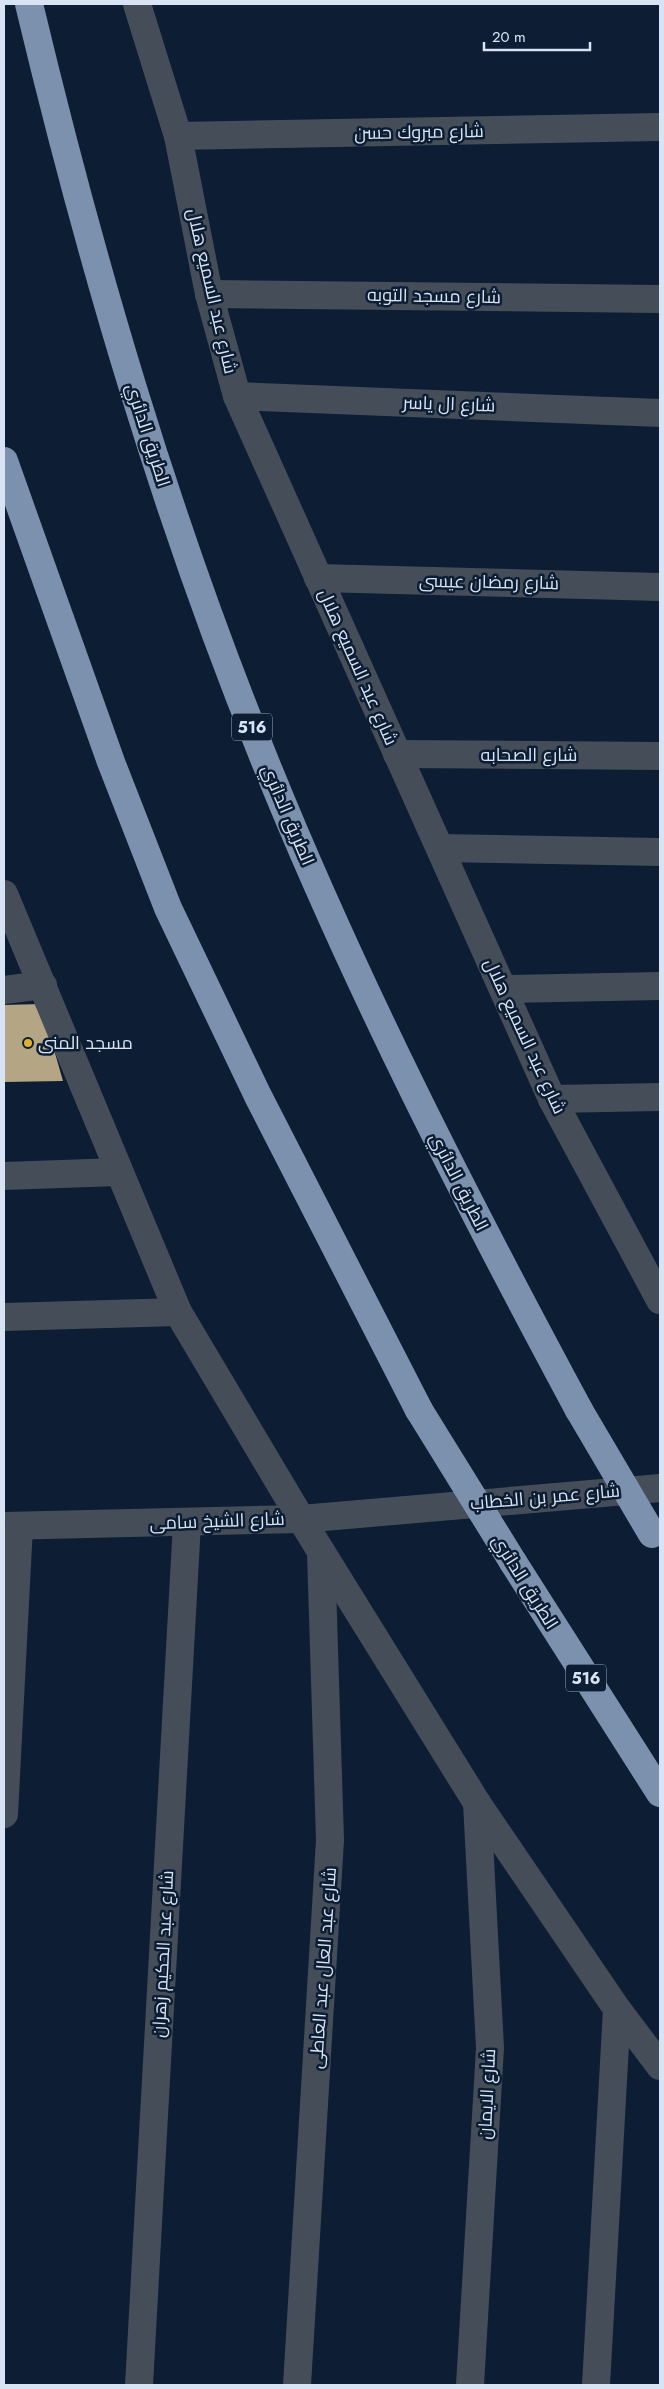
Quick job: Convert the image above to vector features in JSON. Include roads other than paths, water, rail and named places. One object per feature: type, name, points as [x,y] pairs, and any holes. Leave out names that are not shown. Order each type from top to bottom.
[{"type":"highway","name":"الطريق الدائري","points":[[29,4],[64,149],[108,306],[156,461],[209,615],[267,766],[330,916],[446,1160],[579,1410],[656,1541]]},
{"type":"highway","name":"الطريق الدائري","points":[[4,461],[111,762],[168,908],[258,1096],[419,1410],[660,1793]]},
{"type":"street","name":"شارع عبد السميع هلال","points":[[136,4],[178,136],[209,294],[237,396],[552,1099],[660,1300]]},
{"type":"street","name":"شارع مبروك حسن","points":[[178,136],[660,127]]},
{"type":"street","name":"شارع مسجد التوبه","points":[[209,294],[660,299]]},
{"type":"street","name":"شارع ال ياسر","points":[[237,396],[660,413]]},
{"type":"street","name":"شارع رمضان عيسى","points":[[318,578],[660,586]]},
{"type":"street","name":"شارع الصحابه","points":[[397,754],[660,756]]},
{"type":"street","points":[[440,848],[660,852]]},
{"type":"street","points":[[4,894],[44,985],[118,1172],[178,1312],[301,1519],[477,1803],[617,2009],[660,2066]]},
{"type":"street","points":[[4,990],[44,985]]},
{"type":"street","points":[[503,989],[660,986]]},
{"type":"street","points":[[552,1099],[660,1097]]},
{"type":"street","points":[[4,1176],[118,1172]]},
{"type":"street","points":[[4,1317],[178,1312]]},
{"type":"street","name":"شارع عمر بن الخطاب","points":[[430,1507],[660,1488]]},
{"type":"street","name":"شارع الشيخ سامى","points":[[11,1526],[301,1519],[430,1507]]},
{"type":"street","name":"شارع عبد الحكيم زهران","points":[[139,2385],[187,1523]]},
{"type":"street","points":[[4,1814],[11,1526]]},
{"type":"street","name":"شارع عبد العال عبد العاطى","points":[[297,2385],[330,1840],[320,1550]]},
{"type":"street","name":"شارع الايمان","points":[[470,2385],[490,2048],[477,1803]]},
{"type":"street","points":[[596,2385],[617,2009]]},
{"type":"place","name":"مسجد المنى","points":[[28,1043]]}]
